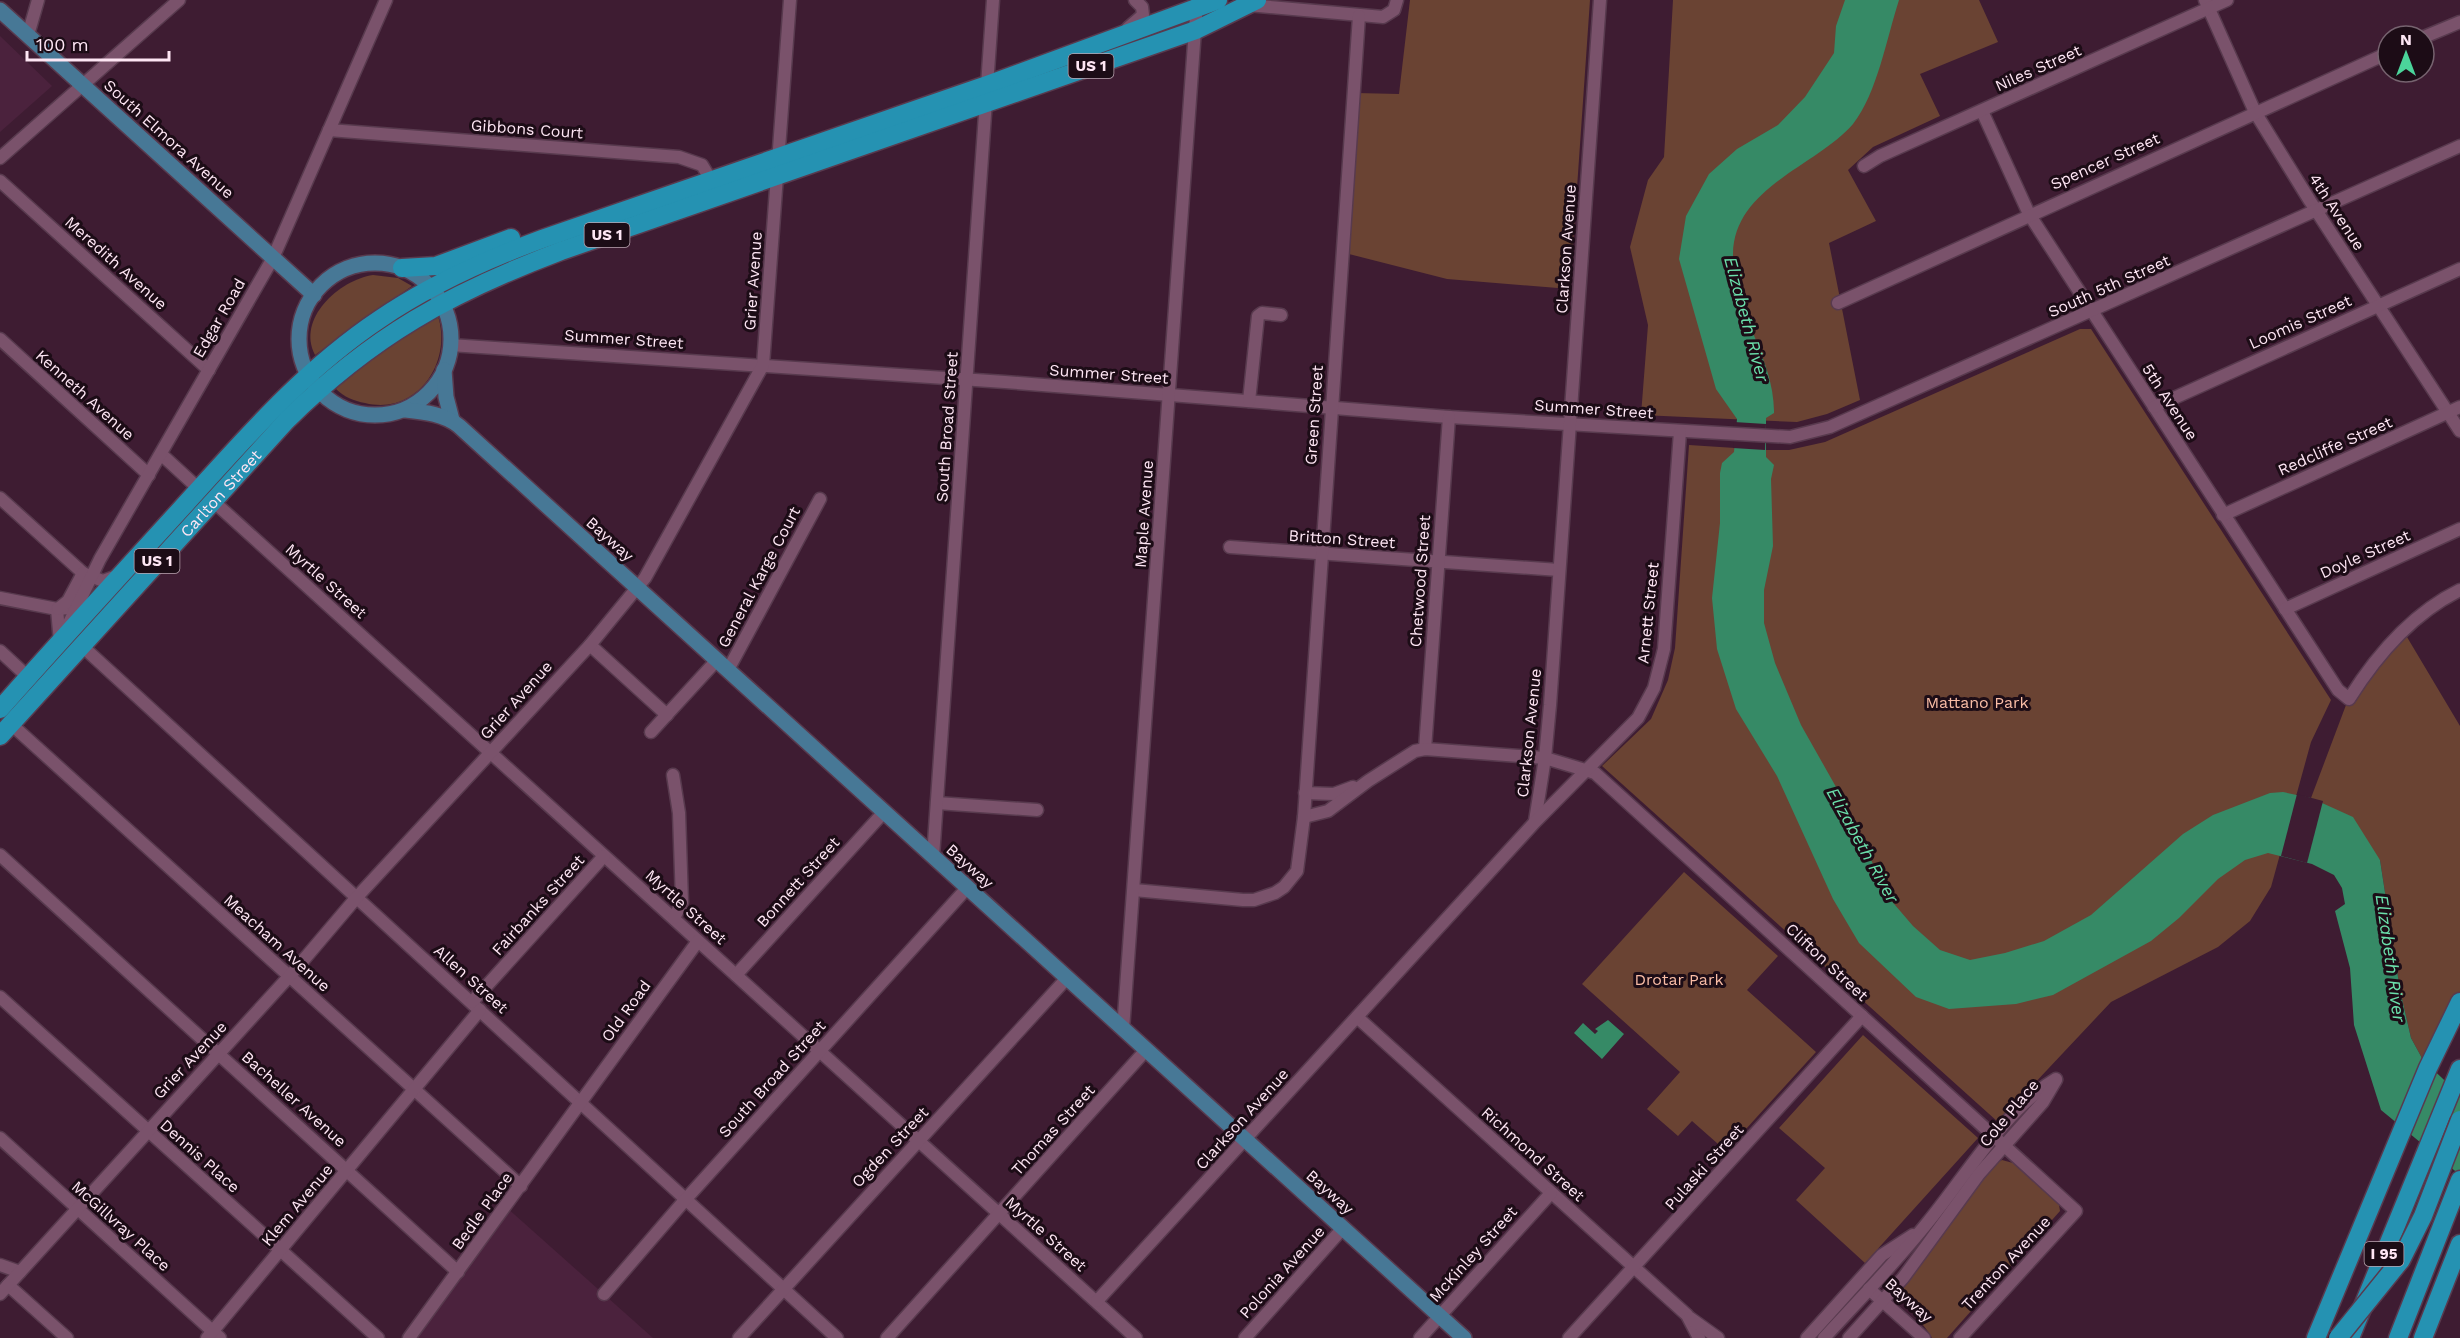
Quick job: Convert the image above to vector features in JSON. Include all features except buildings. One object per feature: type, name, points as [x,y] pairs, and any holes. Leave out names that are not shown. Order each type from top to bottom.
[{"type":"highway","name":"US 1","points":[[436,295],[481,283],[561,251],[777,176],[987,94],[1197,5],[1218,0]]},
{"type":"highway","name":"US 1","points":[[436,295],[472,267],[543,239],[778,157],[1196,30],[1252,2]]},
{"type":"highway","points":[[402,268],[433,266],[513,237],[543,239]]},
{"type":"highway","name":"Carlton Street","points":[[4,723],[81,645],[307,375],[380,319],[436,295]]},
{"type":"highway","name":"Carlton Street","points":[[206,495],[318,389],[436,295]]},
{"type":"highway","name":"US 1","points":[[4,723],[28,677],[60,642],[85,606],[206,495]]},
{"type":"highway","points":[[2316,1338],[2446,1026],[2460,1002]]},
{"type":"highway","name":"I 95","points":[[2350,1338],[2460,1069]]},
{"type":"highway","points":[[2338,1338],[2401,1260],[2423,1216],[2460,1120]]},
{"type":"highway","name":"I 95","points":[[2398,1338],[2460,1180]]},
{"type":"highway","points":[[2423,1338],[2460,1244]]},
{"type":"main road","name":"South Elmora Avenue","points":[[0,10],[314,295]]},
{"type":"main road","points":[[383,264],[402,268],[436,295],[448,324],[450,345],[444,370],[431,393],[405,410],[382,415],[362,413],[337,405],[318,389],[307,375],[299,355],[298,330],[304,309],[314,295],[336,276],[356,266],[383,264]]},
{"type":"main road","points":[[444,370],[446,397],[452,420]]},
{"type":"main road","name":"Bayway","points":[[405,410],[434,414],[452,420],[1464,1338]]},
{"type":"street","points":[[28,35],[38,0]]},
{"type":"street","points":[[0,158],[179,0]]},
{"type":"street","name":"Edgar Road","points":[[85,606],[87,575],[149,475],[273,258],[386,0]]},
{"type":"street","name":"Grier Avenue","points":[[4,1289],[289,976],[357,897],[590,645],[638,589],[763,365],[790,0]]},
{"type":"street","name":"South Broad Street","points":[[933,857],[993,0]]},
{"type":"street","points":[[1108,41],[1142,17],[1143,10],[1135,0]]},
{"type":"street","points":[[1252,2],[1359,16],[1390,15],[1397,0]]},
{"type":"street","name":"Clarkson Avenue","points":[[1097,1301],[1535,822],[1545,758],[1600,0]]},
{"type":"street","name":"Niles Street","points":[[1864,166],[1880,156],[1982,111],[2207,4],[2227,0]]},
{"type":"street","name":"4th Avenue","points":[[2207,4],[2255,112],[2316,211],[2460,430]]},
{"type":"street","name":"Maple Avenue","points":[[1123,1030],[1197,5]]},
{"type":"street","name":"Green Street","points":[[1134,890],[1254,900],[1275,893],[1284,887],[1296,871],[1304,817],[1359,16]]},
{"type":"street","points":[[2436,32],[2460,21]]},
{"type":"street","name":"Spencer Street","points":[[1838,303],[2028,214],[2376,58]]},
{"type":"street","name":"5th Avenue","points":[[1982,111],[2028,214],[2338,690],[2349,699],[2375,660],[2406,628],[2460,590]]},
{"type":"street","name":"Gibbons Court","points":[[329,130],[679,157],[702,165],[711,180]]},
{"type":"street","name":"South 5th Street","points":[[1766,437],[1803,435],[1830,427],[2460,146]]},
{"type":"street","name":"Meredith Avenue","points":[[0,181],[209,370]]},
{"type":"street","name":"Loomis Street","points":[[2154,407],[2460,269]]},
{"type":"street","points":[[1249,401],[1258,316],[1263,313],[1281,315]]},
{"type":"street","name":"Kenneth Avenue","points":[[0,339],[149,475]]},
{"type":"street","name":"Summer Street","points":[[450,345],[763,365],[1331,406],[1449,417],[1766,437]]},
{"type":"street","name":"Redcliffe Street","points":[[2223,515],[2460,407]]},
{"type":"street","name":"Chetwood Street","points":[[1425,749],[1449,417]]},
{"type":"street","name":"Arnett Street","points":[[1535,822],[1620,739],[1638,718],[1648,701],[1660,670],[1664,650],[1680,432]]},
{"type":"street","name":"Myrtle Street","points":[[161,454],[1136,1338]]},
{"type":"street","points":[[0,498],[87,575],[103,581],[121,575]]},
{"type":"street","name":"General Karge Court","points":[[651,732],[723,665],[820,499]]},
{"type":"street","name":"Doyle Street","points":[[2285,609],[2460,529]]},
{"type":"street","name":"Britton Street","points":[[1230,547],[1559,570]]},
{"type":"street","points":[[57,609],[68,601],[87,575]]},
{"type":"street","points":[[0,598],[57,609],[85,606]]},
{"type":"street","points":[[57,609],[60,642]]},
{"type":"street","name":"Allen Street","points":[[81,645],[837,1338]]},
{"type":"street","points":[[590,645],[667,715]]},
{"type":"street","points":[[0,651],[28,677]]},
{"type":"street","name":"Meacham Avenue","points":[[4,723],[521,1186]]},
{"type":"street","points":[[1304,817],[1328,811],[1368,781],[1415,751],[1425,749]]},
{"type":"street","name":"Clifton Street","points":[[1425,749],[1545,758],[1569,767],[1587,769],[1613,789],[2076,1211]]},
{"type":"street","points":[[673,775],[679,813],[682,902],[674,918]]},
{"type":"street","points":[[1305,793],[1334,794],[1368,781]]},
{"type":"street","points":[[937,803],[1037,810]]},
{"type":"street","name":"Bonnett Street","points":[[736,975],[884,812]]},
{"type":"street","name":"Bacheller Avenue","points":[[0,855],[458,1272]]},
{"type":"street","name":"Fairbanks Street","points":[[476,1006],[604,856]]},
{"type":"street","name":"South Broad Street","points":[[604,1294],[685,1200],[967,888]]},
{"type":"street","name":"Old Road","points":[[582,1103],[698,940]]},
{"type":"street","name":"Ogden Street","points":[[739,1338],[782,1288],[1067,978]]},
{"type":"street","name":"Dennis Place","points":[[0,997],[378,1338]]},
{"type":"street","name":"Klem Avenue","points":[[213,1336],[414,1089],[476,1006]]},
{"type":"street","name":"Pulaski Street","points":[[1570,1338],[1862,1016]]},
{"type":"street","name":"Richmond Street","points":[[1357,1017],[1687,1316],[1718,1338]]},
{"type":"street","name":"Thomas Street","points":[[887,1338],[1146,1050]]},
{"type":"street","name":"Cole Place","points":[[1824,1338],[1999,1141],[2043,1102],[2056,1079],[2029,1100],[1999,1141],[1883,1301],[1849,1338]]},
{"type":"street","name":"Bedle Place","points":[[409,1338],[582,1103]]},
{"type":"street","name":"McGillvray Place","points":[[0,1138],[213,1336]]},
{"type":"street","name":"McKinley Street","points":[[1420,1338],[1551,1193]]},
{"type":"street","name":"Trenton Avenue","points":[[1960,1338],[2076,1211]]},
{"type":"street","name":"Polonia Avenue","points":[[1245,1338],[1343,1228]]},
{"type":"street","name":"Cole Place","points":[[1807,1338],[1882,1255],[1894,1245],[1922,1230]]},
{"type":"street","points":[[0,1265],[20,1272]]},
{"type":"street","points":[[4,1289],[68,1338]]},
{"type":"street","name":"Bayway","points":[[1869,1289],[1924,1338]]},
{"type":"street","name":"Richmond Street","points":[[1687,1316],[1699,1338]]},
{"type":"shaded area","points":[[0,36],[52,86],[0,132]]},
{"type":"shaded area","points":[[506,1207],[653,1338],[410,1338]]},
{"type":"green space","points":[[1410,0],[1590,0],[1570,289],[1447,279],[1345,253],[1356,93],[1399,94]]},
{"type":"green space","points":[[1673,0],[1979,0],[1998,42],[1920,74],[1940,116],[1873,147],[1848,170],[1876,221],[1829,243],[1860,400],[1827,414],[1797,422],[1641,415],[1648,325],[1630,247],[1648,180],[1664,157]]},
{"type":"green space","points":[[373,275],[398,278],[412,286],[315,355],[311,341],[311,328],[324,303],[347,285],[360,278]]},
{"type":"green space","points":[[438,316],[441,334],[440,351],[435,368],[414,394],[400,402],[383,405],[353,400],[336,389],[344,379],[368,359]]},
{"type":"green space","name":"Mattano Park","points":[[2080,329],[2091,329],[2331,700],[2311,742],[2271,887],[2250,921],[2218,947],[2111,1002],[1998,1122],[1602,766],[1651,719],[1668,680],[1675,648],[1689,445],[1789,450],[1825,442]]},
{"type":"green space","points":[[2404,632],[2460,726],[2460,1002],[2423,1060],[2411,1038],[2400,990],[2380,860],[2311,798],[2346,705]]},
{"type":"green space","name":"Drotar Park","points":[[1684,872],[1778,956],[1747,990],[1816,1052],[1726,1151],[1692,1121],[1678,1136],[1647,1109],[1680,1072],[1582,984]]},
{"type":"green space","points":[[1863,1035],[1978,1138],[1865,1263],[1796,1200],[1825,1168],[1779,1128]]},
{"type":"green space","points":[[2002,1160],[2013,1163],[2059,1205],[2060,1211],[1947,1338],[1932,1338],[1907,1306],[1903,1292],[1904,1284],[1993,1165]]},
{"type":"water","name":"Elizabeth River","points":[[1845,0],[1899,0],[1869,97],[1853,124],[1838,139],[1762,194],[1747,211],[1737,231],[1733,254],[1739,295],[1768,373],[1774,413],[1766,418],[1766,457],[1774,465],[1771,479],[1773,546],[1764,590],[1764,623],[1775,663],[1801,725],[1840,794],[1889,898],[1913,926],[1940,950],[1970,960],[2005,953],[2044,941],[2091,915],[2183,834],[2213,815],[2270,793],[2283,792],[2311,798],[2353,817],[2380,860],[2400,990],[2411,1038],[2423,1060],[2460,1095],[2460,1175],[2381,1110],[2354,1025],[2350,968],[2335,911],[2345,904],[2342,888],[2334,875],[2312,864],[2268,853],[2245,860],[2218,879],[2179,918],[2151,941],[2053,995],[2016,1004],[1949,1009],[1916,997],[1859,943],[1833,899],[1777,776],[1736,709],[1717,649],[1712,598],[1720,523],[1720,473],[1722,463],[1734,452],[1737,419],[1716,389],[1679,259],[1686,216],[1709,174],[1737,149],[1778,125],[1805,97],[1834,53],[1836,26]]},
{"type":"water","points":[[1608,1020],[1624,1034],[1602,1059],[1574,1033],[1583,1023],[1595,1034],[1598,1031],[1595,1029]]},
{"type":"pier","points":[[1734,422],[1766,424],[1765,450],[1733,448]]},
{"type":"pier","points":[[2297,794],[2323,801],[2307,863],[2281,856]]}]
